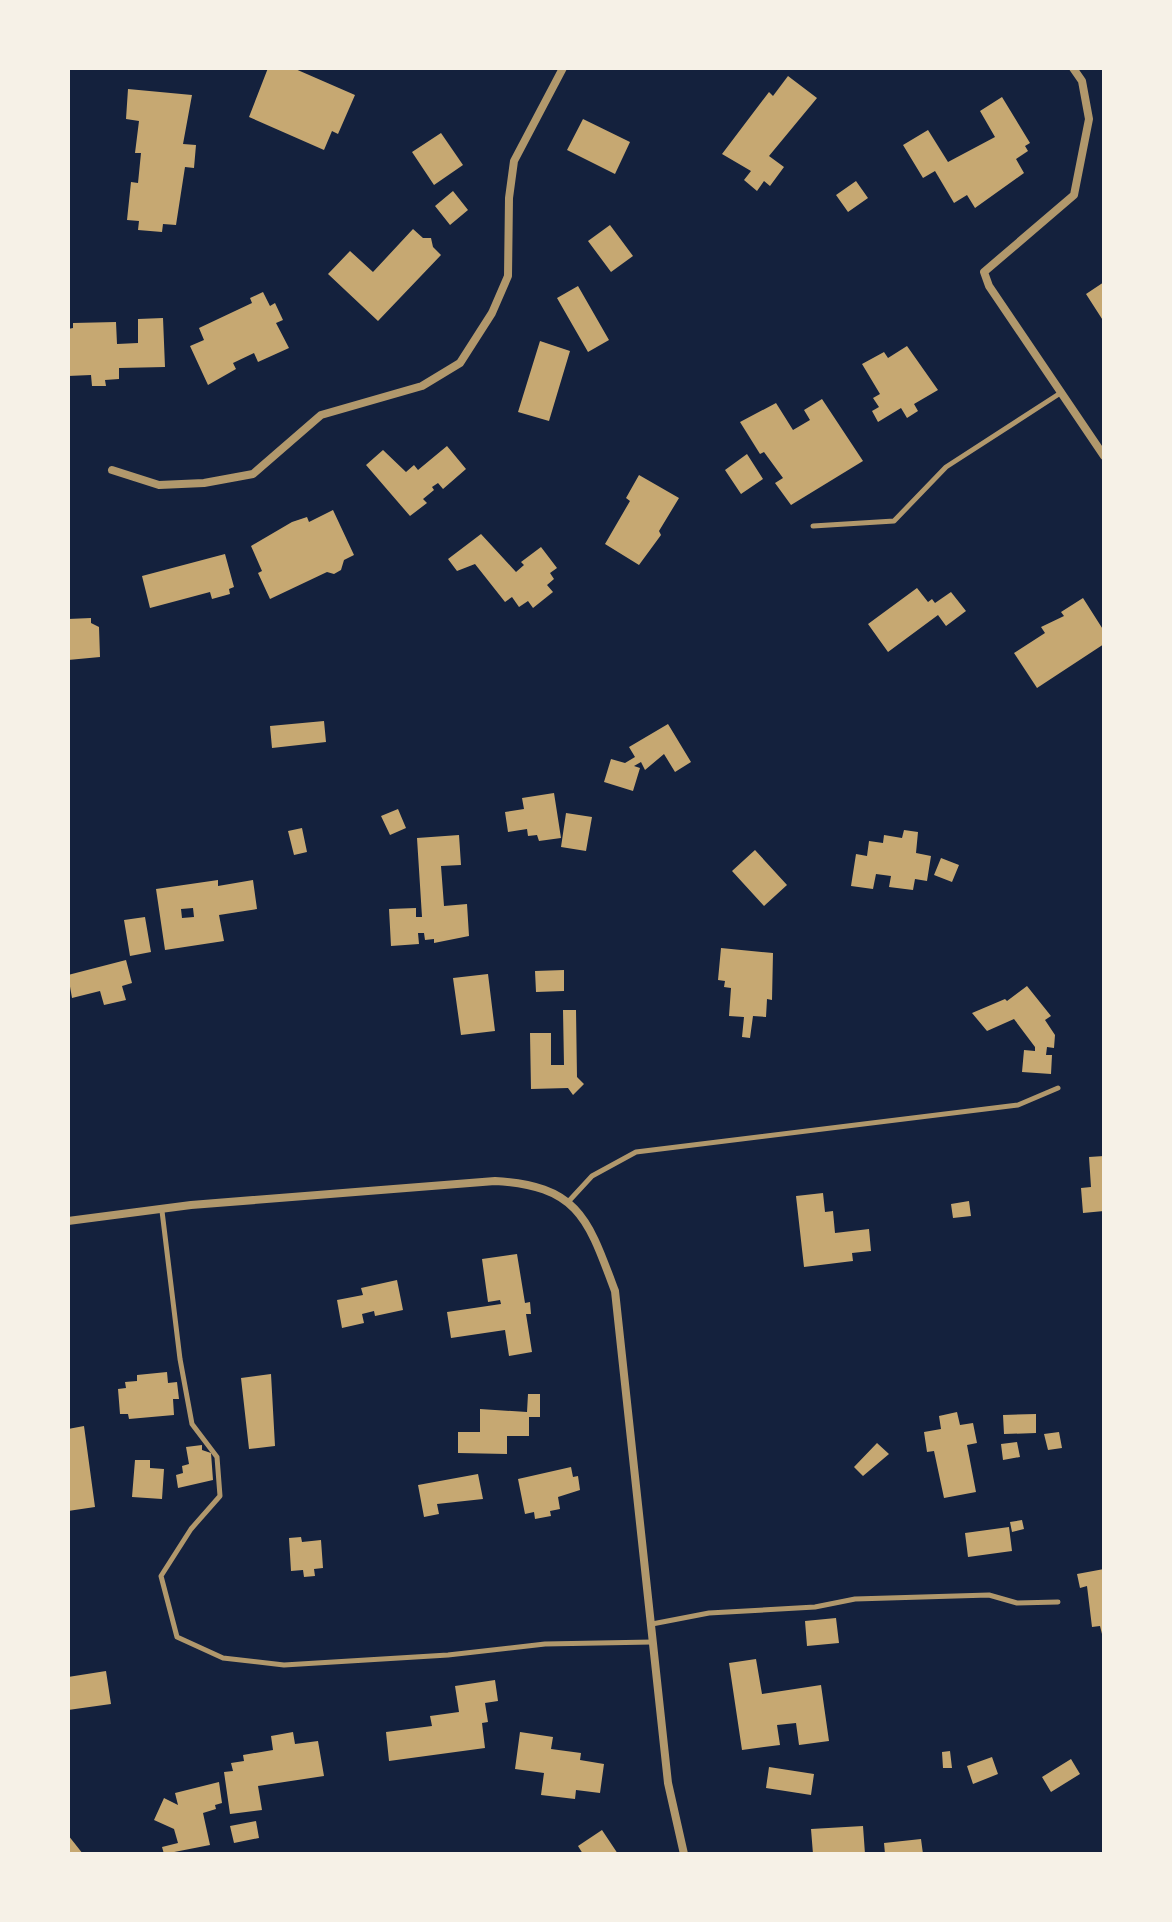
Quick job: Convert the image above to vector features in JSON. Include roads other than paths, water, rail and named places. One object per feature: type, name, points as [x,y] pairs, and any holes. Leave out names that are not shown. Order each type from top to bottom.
[{"type":"street","points":[[112,470],[159,485],[204,483],[253,474],[321,415],[422,386],[460,363],[492,313],[508,276],[509,198],[514,161],[563,68]]},
{"type":"street","points":[[1073,68],[1082,81],[1089,119],[1074,195],[984,272],[989,286],[1063,391],[1104,456]]},
{"type":"street","points":[[68,1221],[254,1199],[495,1181],[533,1183],[568,1203],[593,1232],[615,1291],[668,1783],[684,1854]]},
{"type":"lane","points":[[813,526],[894,521],[946,467],[1063,391]]},
{"type":"lane","points":[[568,1203],[592,1176],[636,1152],[1018,1105],[1058,1088]]},
{"type":"lane","points":[[162,1211],[180,1359],[192,1424],[217,1457],[220,1496],[191,1529],[161,1576],[177,1637],[223,1658],[284,1665],[448,1655],[545,1644],[652,1642]]},
{"type":"lane","points":[[651,1624],[709,1613],[815,1607],[855,1599],[989,1595],[1017,1603],[1058,1602]]}]
